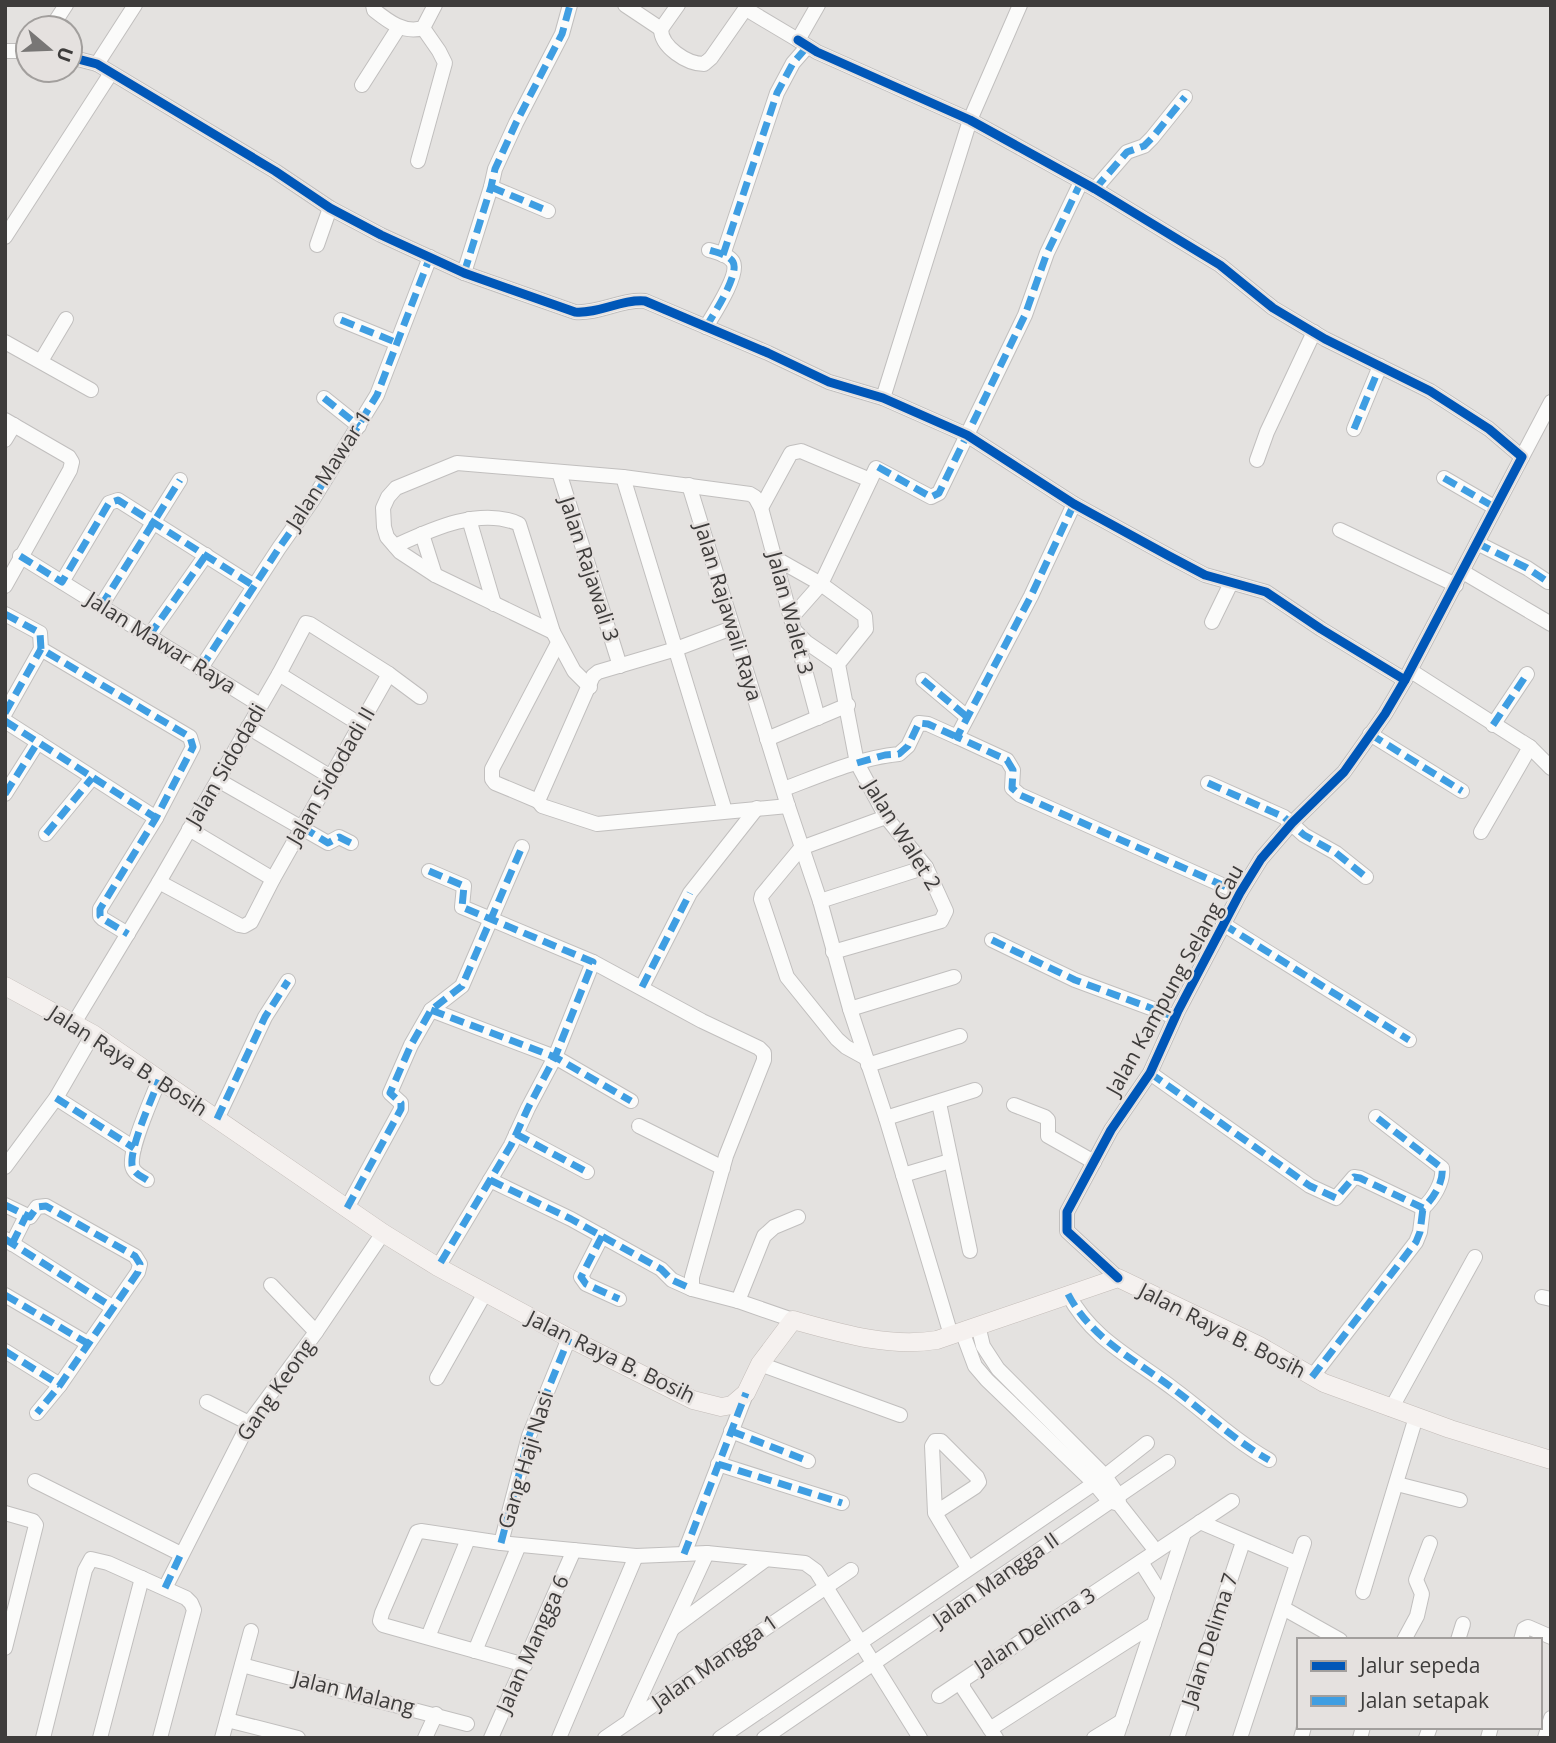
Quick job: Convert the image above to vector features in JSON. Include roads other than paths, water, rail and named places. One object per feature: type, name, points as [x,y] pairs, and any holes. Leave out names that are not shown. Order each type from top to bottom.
[{"type":"main road","name":"Jalan Raya B. Bosih","points":[[5,986],[93,1034],[383,1233],[485,1293],[693,1399],[721,1407],[732,1405],[746,1393]]},
{"type":"main road","name":"Jalan Raya B. Bosih","points":[[793,1321],[846,1334],[899,1342],[922,1342],[1118,1278],[1258,1345],[1312,1377],[1416,1418],[1551,1460]]},
{"type":"main road","points":[[746,1393],[760,1364],[793,1321]]},
{"type":"street","points":[[97,64],[135,5]]},
{"type":"street","points":[[373,5],[374,10],[399,27],[415,31],[423,28],[435,5]]},
{"type":"street","points":[[464,273],[495,169],[562,34],[570,5]]},
{"type":"street","points":[[625,5],[661,29]]},
{"type":"street","points":[[678,5],[661,29],[663,40],[694,64],[704,64],[711,58],[747,7],[802,43],[971,120],[1095,189],[1201,253],[1273,308],[1430,391],[1489,429],[1522,457]]},
{"type":"street","points":[[706,327],[734,276],[735,265],[732,259],[716,252],[776,93],[793,63],[818,5]]},
{"type":"street","points":[[883,398],[971,120],[1020,5]]},
{"type":"street","points":[[362,85],[399,27]]},
{"type":"street","points":[[418,161],[445,63],[423,28]]},
{"type":"street","points":[[84,61],[97,64],[275,171],[330,208],[464,273],[575,312],[590,313],[632,300],[645,301],[829,382],[883,398],[967,435],[1074,504],[1205,575],[1266,592],[1321,629],[1493,724],[1530,747],[1551,768]]},
{"type":"street","points":[[5,237],[111,74]]},
{"type":"street","points":[[1095,189],[1127,152],[1143,146],[1152,138],[1185,97]]},
{"type":"street","points":[[775,558],[821,584],[865,616],[866,629],[838,664],[806,642],[793,624],[821,584],[873,471],[878,467],[931,497],[939,494],[1025,315],[1047,253],[1082,182]]},
{"type":"street","points":[[491,187],[548,211]]},
{"type":"street","points":[[317,245],[330,208]]},
{"type":"street","name":"Jalan Mawar 1","points":[[201,668],[359,426],[382,384],[430,257]]},
{"type":"street","points":[[41,362],[66,319]]},
{"type":"street","points":[[341,320],[396,342]]},
{"type":"street","points":[[1257,460],[1266,432],[1314,332]]},
{"type":"street","points":[[5,342],[90,390]]},
{"type":"street","points":[[1354,429],[1380,366]]},
{"type":"street","points":[[324,398],[359,426]]},
{"type":"street","name":"Jalan Kampung Selang Cau","points":[[1118,1278],[1067,1231],[1067,1212],[1111,1130],[1150,1073],[1175,1017],[1223,924],[1261,859],[1292,823],[1344,772],[1408,676],[1551,402]]},
{"type":"street","points":[[5,440],[10,423],[72,461],[71,470],[5,586]]},
{"type":"street","points":[[761,508],[790,453],[794,451],[801,451],[870,480]]},
{"type":"street","points":[[555,637],[435,575],[395,546],[387,537],[383,508],[388,497],[396,488],[457,463],[690,485],[750,494],[759,502],[761,508]]},
{"type":"street","name":"Jalan Rajawali 3","points":[[559,472],[620,666]]},
{"type":"street","points":[[623,477],[725,811]]},
{"type":"street","points":[[1444,478],[1494,507]]},
{"type":"street","points":[[101,606],[180,480]]},
{"type":"street","name":"Jalan Rajawali Raya","points":[[690,485],[732,628],[820,901],[850,1009],[904,1175],[975,1366],[987,1380],[1099,1480],[1156,1551]]},
{"type":"street","points":[[62,582],[109,503],[118,499],[254,586]]},
{"type":"street","points":[[957,737],[1031,596],[1074,504]]},
{"type":"street","name":"Jalan Walet 3","points":[[761,508],[818,718]]},
{"type":"street","points":[[395,546],[469,519],[519,524],[555,637],[574,671],[590,687]]},
{"type":"street","points":[[469,519],[494,604]]},
{"type":"street","points":[[1340,530],[1460,578],[1551,624]]},
{"type":"street","points":[[422,534],[435,575]]},
{"type":"street","points":[[1477,543],[1551,582]]},
{"type":"street","points":[[149,636],[206,555]]},
{"type":"street","name":"Jalan Mawar Raya","points":[[20,556],[260,705]]},
{"type":"street","points":[[1212,622],[1231,583]]},
{"type":"street","points":[[5,713],[41,649],[40,633],[6,616]]},
{"type":"street","name":"Jalan Sidodadi","points":[[75,1023],[190,829],[306,623],[389,674],[420,697]]},
{"type":"street","points":[[538,801],[598,672],[676,649],[732,628]]},
{"type":"street","points":[[555,637],[492,769],[491,775],[495,783],[538,801],[542,806],[597,824],[788,806]]},
{"type":"street","points":[[41,649],[190,737],[194,747],[156,818],[100,909],[100,916],[128,934]]},
{"type":"street","name":"Jalan Walet 2","points":[[833,952],[941,921],[946,911],[926,867],[886,817],[858,763],[838,664]]},
{"type":"street","points":[[279,674],[361,725]]},
{"type":"street","name":"Jalan Sidodadi II","points":[[159,882],[244,926],[251,922],[273,878],[389,674]]},
{"type":"street","points":[[1493,724],[1527,674]]},
{"type":"street","points":[[923,680],[967,717]]},
{"type":"street","points":[[767,739],[848,705]]},
{"type":"street","points":[[5,721],[156,818]]},
{"type":"street","points":[[784,789],[858,763],[899,754],[908,746],[919,723],[928,724],[1007,760],[1013,771],[1012,788],[1020,795],[1240,893]]},
{"type":"street","points":[[248,727],[331,777]]},
{"type":"street","points":[[1370,734],[1462,791]]},
{"type":"street","points":[[5,794],[38,742]]},
{"type":"street","points":[[1481,832],[1530,747]]},
{"type":"street","points":[[46,834],[92,778]]},
{"type":"street","points":[[218,779],[327,843],[339,837],[351,843]]},
{"type":"street","points":[[1208,783],[1271,810],[1292,823],[1304,835],[1336,853],[1366,877]]},
{"type":"street","points":[[642,987],[690,892],[757,808]]},
{"type":"street","points":[[886,817],[801,848],[762,895],[761,899],[787,977],[836,1039],[867,1061],[960,1037]]},
{"type":"street","points":[[190,829],[273,878]]},
{"type":"street","points":[[347,1208],[401,1109],[401,1103],[390,1093],[411,1045],[431,1010],[462,986],[522,847]]},
{"type":"street","points":[[820,901],[926,867]]},
{"type":"street","points":[[429,871],[464,886],[462,906],[593,961],[764,1053],[764,1060],[723,1168],[692,1277],[692,1289]]},
{"type":"street","points":[[1223,924],[1409,1040]]},
{"type":"street","points":[[992,940],[1074,979],[1175,1017]]},
{"type":"street","points":[[438,1267],[516,1134],[555,1057],[593,961]]},
{"type":"street","points":[[850,1009],[954,977]]},
{"type":"street","points":[[217,1119],[265,1017],[288,981]]},
{"type":"street","points":[[431,1010],[555,1057],[631,1101]]},
{"type":"street","points":[[5,1167],[56,1098],[93,1034]]},
{"type":"street","points":[[1150,1073],[1310,1186],[1329,1196],[1336,1198],[1354,1177],[1423,1208]]},
{"type":"street","points":[[147,1180],[136,1173],[132,1166],[134,1148],[159,1080]]},
{"type":"street","points":[[886,1118],[975,1090]]},
{"type":"street","points":[[56,1098],[134,1148]]},
{"type":"street","points":[[939,1103],[970,1251]]},
{"type":"street","points":[[1014,1105],[1045,1116],[1048,1120],[1048,1136],[1094,1162]]},
{"type":"street","points":[[1312,1377],[1416,1242],[1423,1208],[1443,1174],[1441,1168],[1376,1117]]},
{"type":"street","points":[[639,1126],[723,1168]]},
{"type":"street","points":[[516,1134],[587,1172]]},
{"type":"street","points":[[904,1175],[950,1161]]},
{"type":"street","points":[[490,1180],[602,1236],[661,1269],[672,1280],[692,1289],[738,1301],[793,1321]]},
{"type":"street","points":[[5,1205],[30,1217],[37,1207],[46,1206],[135,1256],[139,1264],[138,1272],[60,1385],[37,1413]]},
{"type":"street","points":[[26,1216],[9,1242],[112,1307]]},
{"type":"street","points":[[738,1301],[764,1236],[774,1227],[798,1217]]},
{"type":"street","name":"Gang Keong","points":[[169,1581],[249,1423],[316,1332],[383,1233]]},
{"type":"street","points":[[602,1236],[581,1278],[586,1284],[619,1299]]},
{"type":"street","points":[[1391,1409],[1475,1257]]},
{"type":"street","points":[[271,1285],[316,1332]]},
{"type":"street","points":[[437,1378],[485,1293]]},
{"type":"street","points":[[1068,1294],[1078,1313],[1101,1338],[1174,1390],[1249,1449],[1269,1460]]},
{"type":"street","points":[[5,1295],[87,1343]]},
{"type":"street","name":"Gang Haji Nasi","points":[[500,1544],[529,1436],[569,1338]]},
{"type":"street","points":[[5,1351],[60,1385]]},
{"type":"street","points":[[760,1364],[900,1415]]},
{"type":"street","points":[[684,1554],[746,1393]]},
{"type":"street","points":[[207,1402],[249,1423]]},
{"type":"street","points":[[1363,1592],[1416,1418]]},
{"type":"street","points":[[731,1431],[808,1461]]},
{"type":"street","points":[[935,1513],[979,1482],[941,1441],[935,1441],[932,1446],[935,1513],[968,1568]]},
{"type":"street","name":"Jalan Mangga II","points":[[720,1738],[1099,1480],[1147,1443]]},
{"type":"street","name":"Jalan Mangga II","points":[[764,1738],[1168,1462]]},
{"type":"street","points":[[718,1464],[842,1503]]},
{"type":"street","points":[[35,1481],[181,1554]]},
{"type":"street","points":[[1397,1484],[1460,1500]]},
{"type":"street","name":"Jalan Delima 3","points":[[993,1733],[963,1688],[962,1681],[1232,1501]]},
{"type":"street","points":[[5,1513],[33,1521],[36,1525],[5,1648]]},
{"type":"street","points":[[1200,1522],[1296,1563]]},
{"type":"street","points":[[525,1665],[383,1625],[380,1621],[382,1614],[417,1532],[500,1544],[636,1556],[706,1553],[805,1563],[816,1571],[920,1738]]},
{"type":"street","points":[[1116,1738],[1184,1533]]},
{"type":"street","points":[[428,1637],[468,1539]]},
{"type":"street","name":"Jalan Delima 7","points":[[1177,1738],[1243,1542]]},
{"type":"street","points":[[1240,1738],[1304,1543]]},
{"type":"street","points":[[1405,1638],[1419,1610],[1422,1592],[1416,1580],[1430,1543]]},
{"type":"street","points":[[475,1651],[519,1545]]},
{"type":"street","name":"Jalan Mangga 6","points":[[491,1738],[574,1550]]},
{"type":"street","points":[[629,1722],[706,1553]]},
{"type":"street","points":[[559,1738],[636,1556]]},
{"type":"street","points":[[43,1738],[85,1570],[91,1559],[108,1563],[142,1578],[169,1581],[191,1603],[194,1610],[160,1738]]},
{"type":"street","points":[[672,1629],[765,1560]]},
{"type":"street","points":[[1141,1562],[1163,1597]]},
{"type":"street","name":"Jalan Mangga 1","points":[[606,1738],[850,1570]]},
{"type":"street","points":[[100,1738],[142,1578]]},
{"type":"street","points":[[1283,1608],[1334,1638]]},
{"type":"street","points":[[993,1733],[1154,1624]]},
{"type":"street","points":[[1459,1638],[1463,1624]]},
{"type":"street","points":[[1522,1638],[1524,1629],[1528,1627],[1551,1637]]},
{"type":"street","points":[[222,1738],[251,1631]]},
{"type":"street","name":"Jalan Malang","points":[[242,1665],[467,1724]]},
{"type":"street","points":[[939,1696],[962,1681]]},
{"type":"street","points":[[425,1738],[436,1714]]},
{"type":"street","points":[[1545,1738],[1551,1718]]},
{"type":"street","points":[[227,1720],[298,1738]]},
{"type":"street","points":[[1094,1738],[1122,1721]]}]
